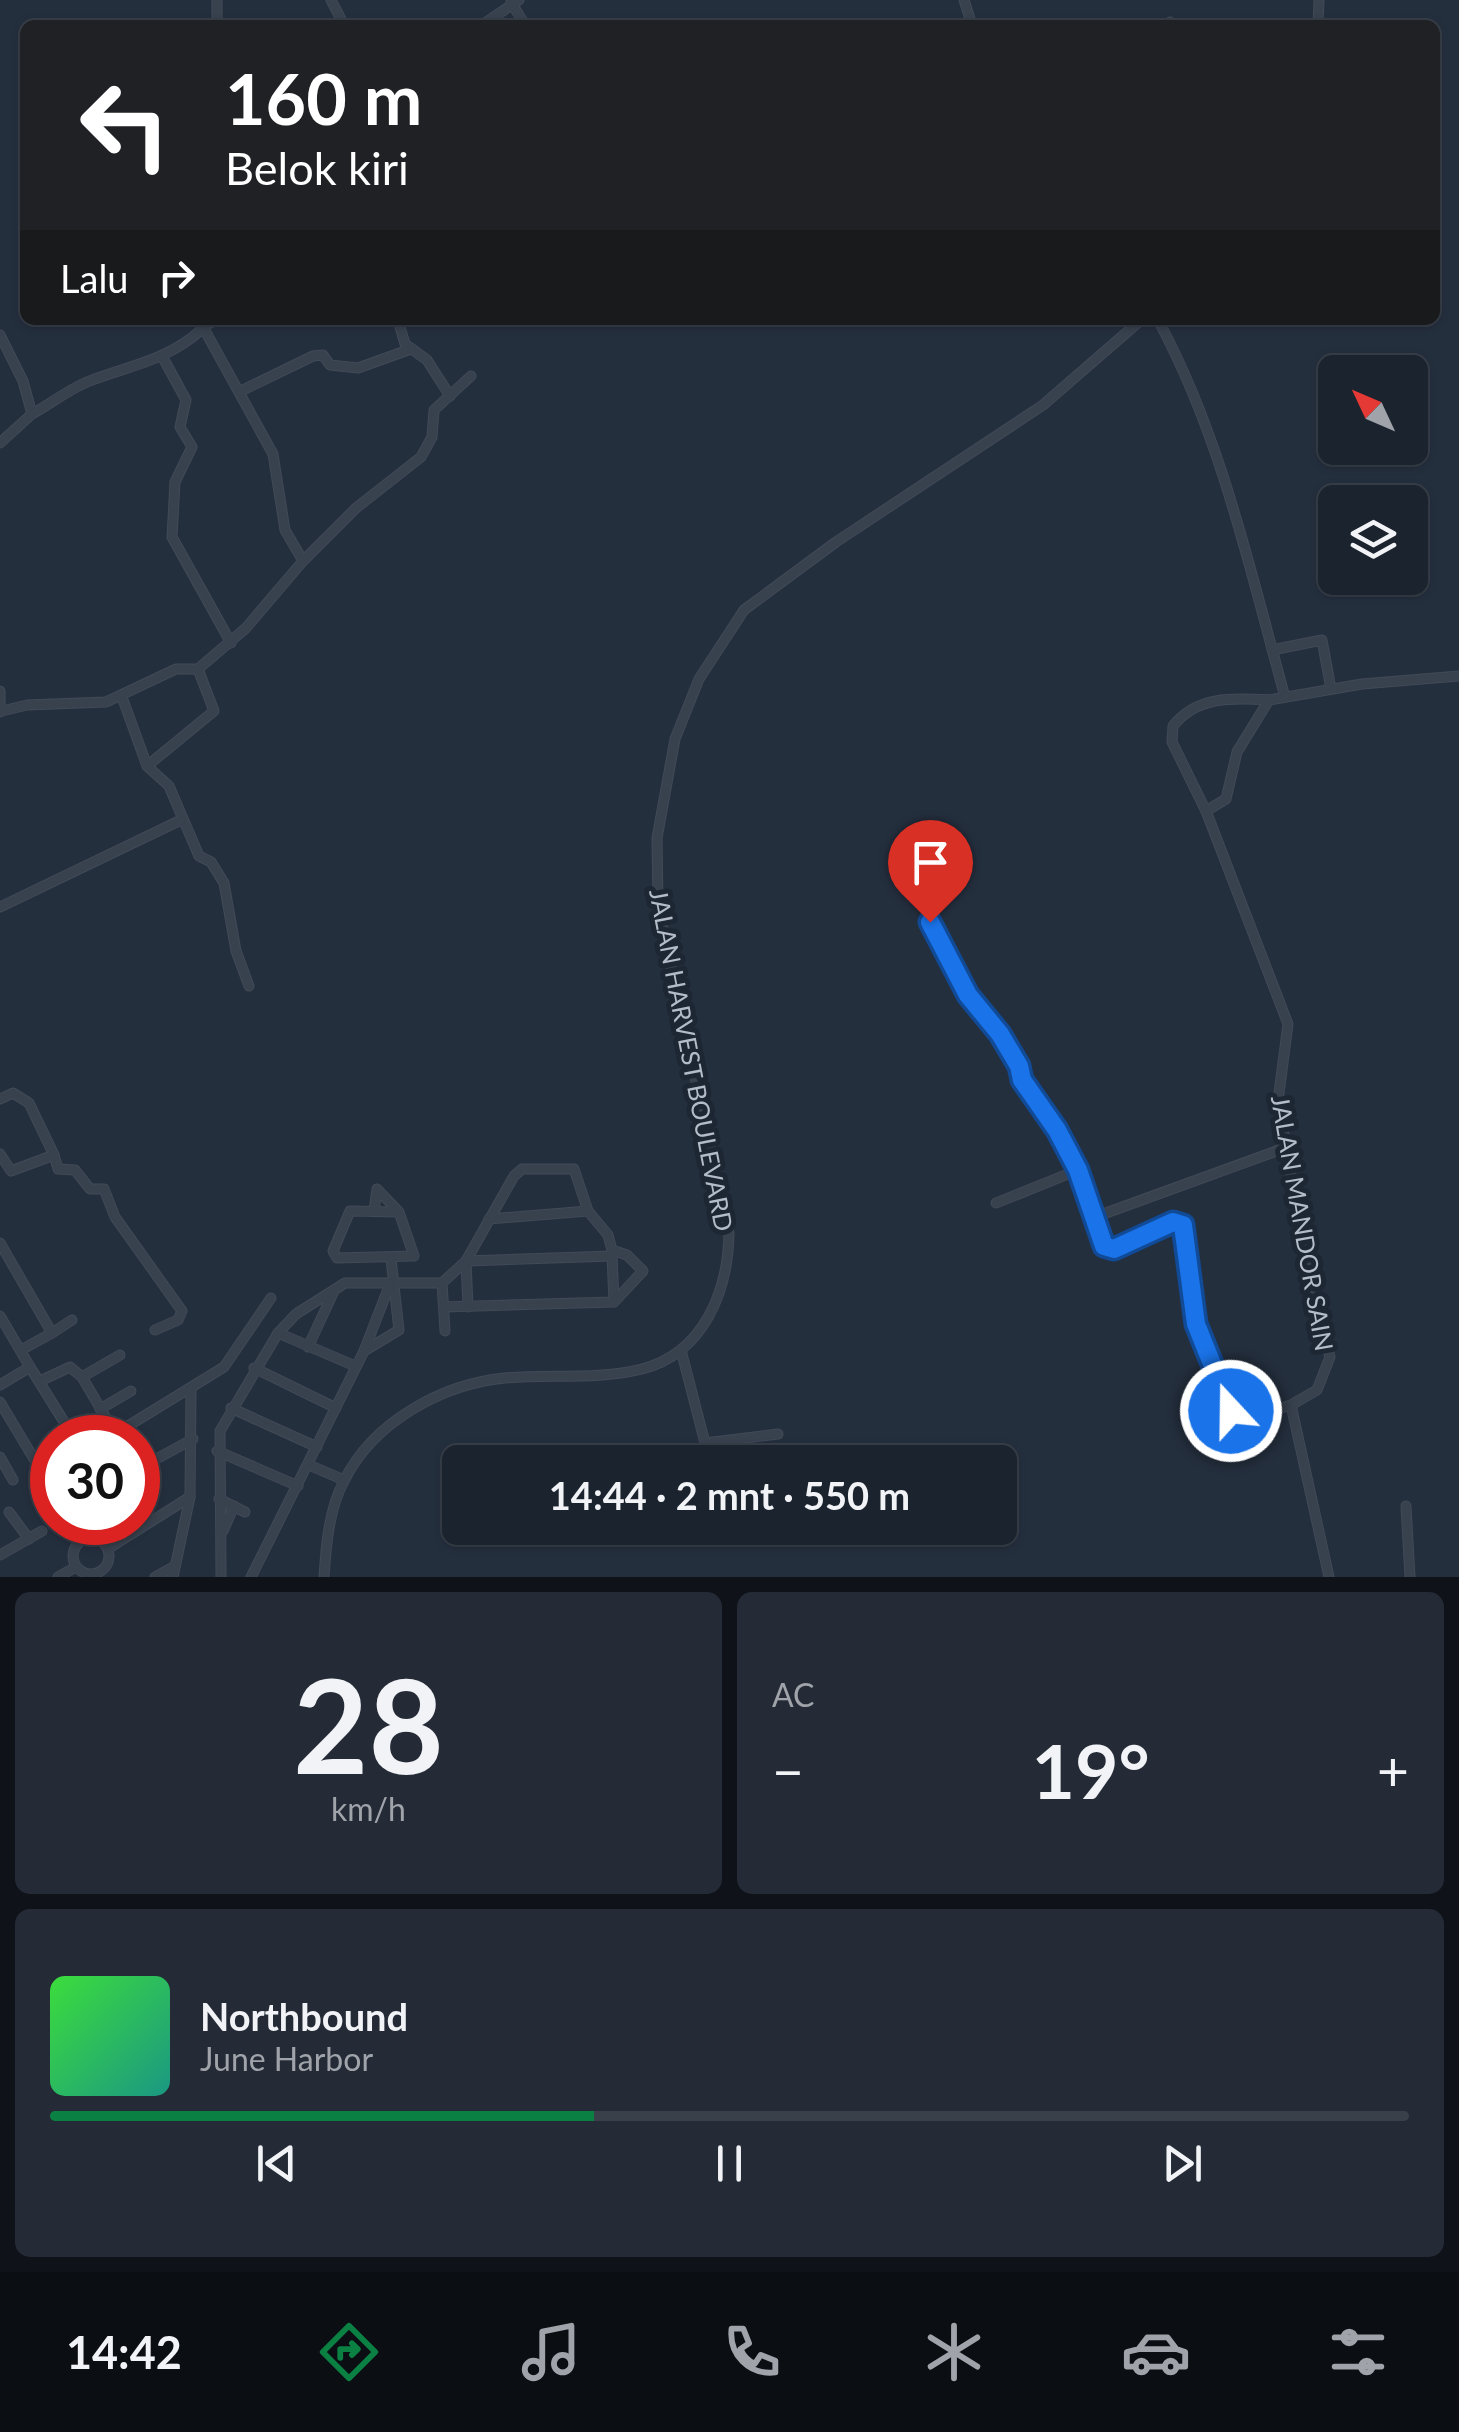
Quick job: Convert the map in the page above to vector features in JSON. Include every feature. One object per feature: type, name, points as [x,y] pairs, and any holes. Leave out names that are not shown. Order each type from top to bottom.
[{"type":"street","points":[[489,20],[514,2]]},
{"type":"street","points":[[0,443],[32,414],[89,381],[117,376],[162,356],[201,325]]},
{"type":"street","points":[[203,325],[278,467],[285,530],[303,561]]},
{"type":"street","points":[[400,325],[410,349],[427,360],[450,396]]},
{"type":"street","name":"JALAN HARVEST BOULEVARD","points":[[324,1577],[334,1504],[344,1480],[382,1432],[420,1404],[456,1388],[501,1378],[640,1370],[681,1350],[717,1305],[728,1269],[724,1196],[658,906],[655,870],[666,772],[699,678],[729,629],[761,594],[1043,405],[1135,325]]},
{"type":"street","points":[[1161,325],[1183,367],[1213,452],[1285,697]]},
{"type":"street","points":[[0,335],[24,381],[32,414]]},
{"type":"street","points":[[241,391],[313,356],[322,355],[330,364],[352,369],[410,349]]},
{"type":"street","points":[[162,356],[186,400],[180,427],[192,447],[175,482],[172,536],[231,643]]},
{"type":"street","points":[[0,691],[1,712],[27,704],[106,702],[176,669],[198,669],[231,643],[356,508],[421,457],[432,437],[434,410],[471,376]]},
{"type":"street","points":[[1272,650],[1322,640],[1331,689]]},
{"type":"street","points":[[147,766],[212,713],[198,669]]},
{"type":"street","points":[[1206,810],[1226,799],[1237,752],[1270,700],[1331,689],[1459,676]]},
{"type":"street","points":[[122,696],[147,766],[170,786],[199,856],[211,862],[224,883],[236,950],[249,986]]},
{"type":"street","name":"JALAN MANDOR SAIN","points":[[1270,700],[1228,697],[1194,708],[1173,726],[1172,742],[1206,810],[1288,1024],[1278,1075],[1285,1148],[1330,1357],[1317,1390],[1291,1405]]},
{"type":"street","points":[[0,907],[181,820]]},
{"type":"street","points":[[930,922],[968,995],[1000,1034],[1019,1066],[1022,1080],[1078,1170],[1104,1246],[1114,1249],[1180,1222],[1196,1324],[1233,1416],[1242,1419],[1291,1405],[1329,1577]]},
{"type":"street","points":[[0,1098],[15,1093],[25,1099],[58,1169],[76,1170],[90,1189],[104,1189],[115,1217],[182,1311],[178,1320],[155,1330]]},
{"type":"street","points":[[1096,1217],[1285,1148]]},
{"type":"street","points":[[0,1154],[11,1172],[54,1155]]},
{"type":"street","points":[[442,1283],[466,1261],[514,1176],[536,1168],[574,1169],[588,1211],[608,1235],[614,1302]]},
{"type":"street","points":[[996,1204],[1078,1170]]},
{"type":"street","points":[[221,1577],[217,1451],[220,1431],[254,1368],[296,1314],[335,1289],[390,1271],[414,1256],[400,1212],[377,1189],[374,1211]]},
{"type":"street","points":[[489,1219],[588,1211]]},
{"type":"street","points":[[400,1212],[348,1213],[333,1252],[339,1259],[442,1283]]},
{"type":"street","points":[[0,1244],[52,1333]]},
{"type":"street","points":[[444,1307],[614,1302],[643,1272],[627,1254],[612,1253],[466,1261]]},
{"type":"street","points":[[466,1261],[468,1307]]},
{"type":"street","points":[[364,1351],[398,1333],[390,1271]]},
{"type":"street","points":[[251,1577],[364,1351],[390,1271]]},
{"type":"street","points":[[442,1283],[445,1332]]},
{"type":"street","points":[[308,1347],[335,1289]]},
{"type":"street","points":[[150,1415],[230,1361],[271,1298]]},
{"type":"street","points":[[0,1316],[60,1415]]},
{"type":"street","points":[[21,1350],[72,1320]]},
{"type":"street","points":[[278,1333],[355,1366]]},
{"type":"street","points":[[681,1350],[706,1442],[778,1434]]},
{"type":"street","points":[[82,1378],[120,1355]]},
{"type":"street","points":[[0,1385],[30,1366]]},
{"type":"street","points":[[40,1382],[64,1367],[82,1378],[103,1415]]},
{"type":"street","points":[[254,1368],[336,1408]]},
{"type":"street","points":[[155,1577],[174,1571],[190,1498],[191,1389]]},
{"type":"street","points":[[100,1410],[130,1391]]},
{"type":"street","points":[[1,1406],[30,1453]]},
{"type":"street","points":[[231,1408],[317,1448]]},
{"type":"street","points":[[160,1457],[192,1439]]},
{"type":"street","points":[[217,1451],[298,1486]]},
{"type":"street","points":[[0,1457],[13,1480]]},
{"type":"street","points":[[309,1465],[344,1480]]},
{"type":"street","points":[[109,1548],[190,1498]]},
{"type":"street","points":[[219,1500],[245,1512]]},
{"type":"street","points":[[221,1535],[234,1506]]},
{"type":"street","points":[[1406,1506],[1410,1577]]},
{"type":"street","points":[[169,1511],[184,1526]]},
{"type":"street","points":[[1,1552],[29,1538],[9,1512]]},
{"type":"street","points":[[74,1568],[79,1545]]},
{"type":"street","points":[[104,1545],[109,1548]]},
{"type":"street","points":[[74,1568],[102,1574],[109,1548]]},
{"type":"street","points":[[58,1577],[74,1568]]},
{"type":"route","points":[[930,922],[968,995],[1000,1034],[1019,1066],[1022,1080],[1057,1130],[1078,1170],[1104,1246],[1114,1249],[1173,1222],[1183,1225],[1196,1324],[1231,1411]]}]
